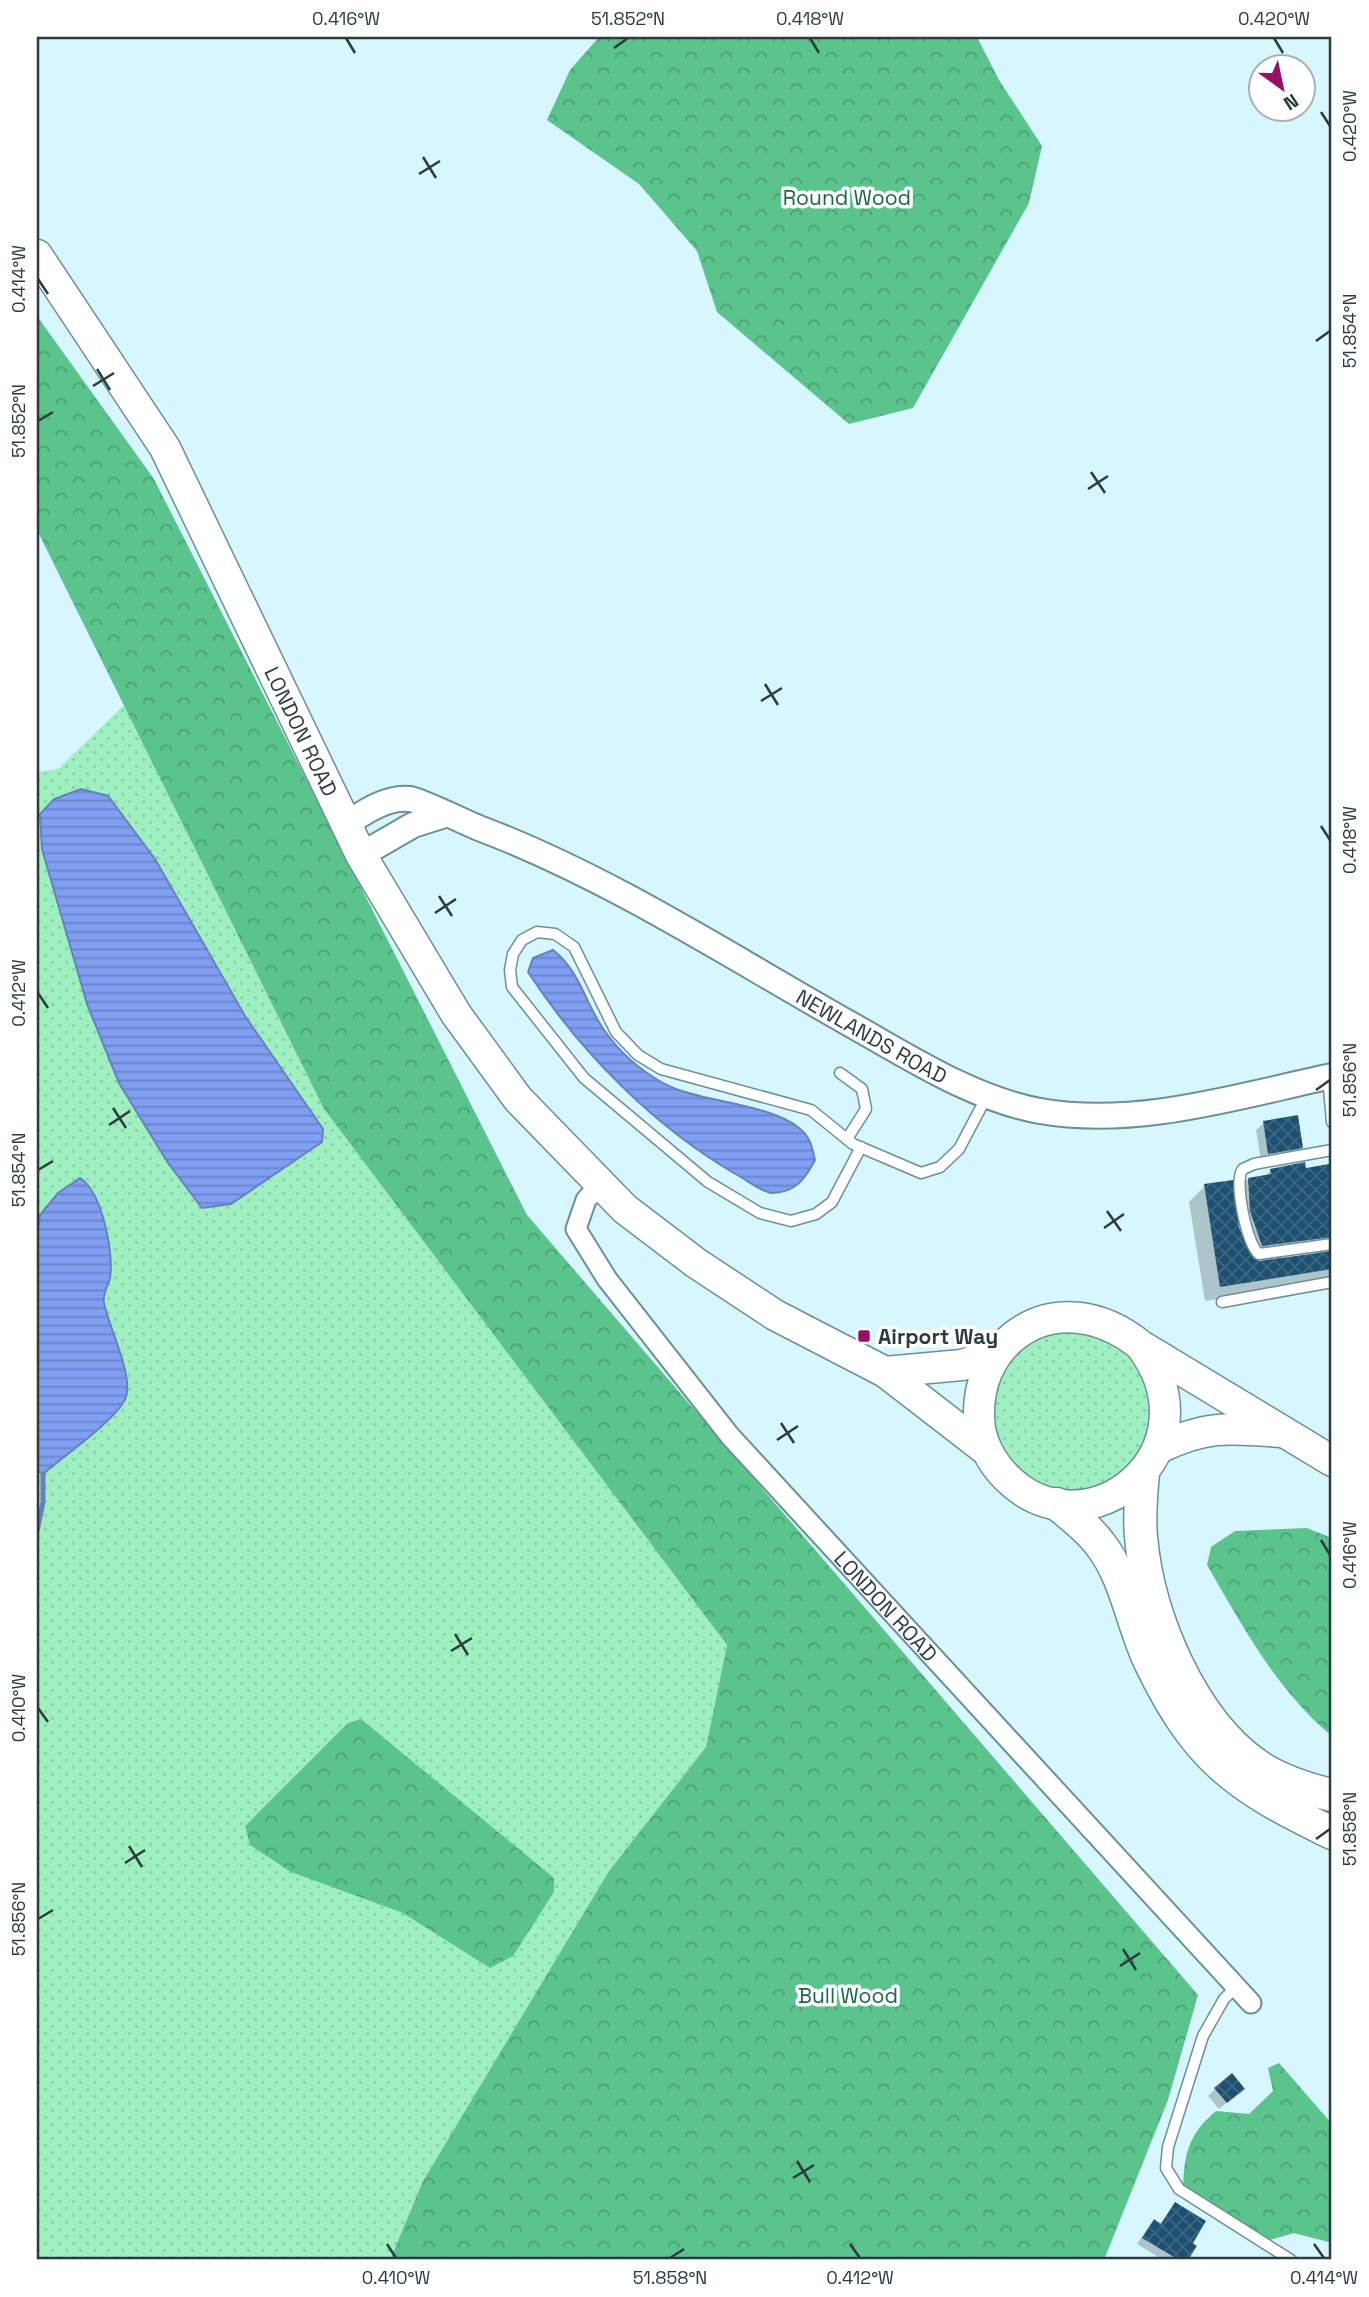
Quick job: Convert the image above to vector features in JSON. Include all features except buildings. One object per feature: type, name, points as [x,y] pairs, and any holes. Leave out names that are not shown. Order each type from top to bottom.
[{"type":"highway","points":[[1151,1460],[1140,1513],[1143,1558],[1176,1664],[1203,1710],[1229,1741],[1258,1766],[1298,1787],[1332,1795]]},
{"type":"highway","points":[[1057,1504],[1094,1537],[1113,1565],[1149,1660],[1174,1708],[1205,1751],[1239,1783],[1279,1807],[1332,1833]]},
{"type":"main road","name":"LONDON ROAD","points":[[37,255],[165,449],[361,855],[484,1055],[518,1099],[625,1209],[735,1290],[775,1315],[885,1372],[986,1450]]},
{"type":"main road","points":[[1281,1432],[1219,1427],[1185,1436],[1151,1460],[1119,1493],[1089,1503],[1057,1504],[1035,1497],[1015,1486],[998,1469],[986,1450],[979,1426],[978,1400],[985,1375],[997,1353],[1013,1337],[1033,1325],[1055,1318],[1078,1316],[1101,1321],[1122,1330],[1140,1345],[1332,1461]]},
{"type":"main road","points":[[1140,1345],[1153,1362],[1165,1394],[1165,1427],[1151,1460]]},
{"type":"main road","points":[[885,1372],[951,1367],[997,1353]]},
{"type":"street","name":"NEWLANDS ROAD","points":[[345,824],[383,803],[410,799],[511,840],[616,892],[905,1054],[988,1096],[1039,1111],[1084,1116],[1127,1115],[1330,1076]]},
{"type":"street","points":[[361,855],[413,825],[445,815]]},
{"type":"street","name":"LONDON ROAD","points":[[600,1184],[586,1200],[576,1229],[607,1279],[660,1349],[730,1436],[1251,2003]]},
{"type":"lane","points":[[861,1147],[832,1202],[816,1214],[791,1221],[760,1213],[708,1182],[584,1078],[512,988],[510,970],[513,954],[522,940],[537,932],[555,934],[574,947],[616,1032],[638,1055],[661,1069],[811,1110],[861,1147],[922,1173],[940,1167],[959,1149],[988,1096]]},
{"type":"lane","points":[[840,1073],[862,1089],[866,1109],[847,1139]]},
{"type":"lane","points":[[1330,1076],[1332,1122]]},
{"type":"lane","points":[[1332,1150],[1254,1164],[1243,1169],[1237,1180],[1250,1242],[1259,1254],[1332,1244]]},
{"type":"lane","points":[[1222,1302],[1332,1282]]},
{"type":"lane","points":[[1235,1988],[1224,1999],[1203,2036],[1168,2147],[1166,2168],[1179,2189],[1291,2260]]},
{"type":"green space","name":"Round Wood","points":[[599,37],[977,37],[999,80],[1042,146],[1029,203],[913,408],[849,424],[717,312],[697,251],[639,184],[547,120],[570,70]]},
{"type":"green space","name":"Bull Wood","points":[[37,316],[154,479],[527,1215],[1198,1995],[1168,2100],[1104,2260],[390,2260],[423,2181],[609,1871],[706,1747],[727,1645],[324,1109],[37,530]]},
{"type":"green space","points":[[124,705],[324,1109],[727,1645],[706,1747],[609,1871],[423,2181],[390,2260],[37,2260],[37,772],[58,769]]},
{"type":"green space","points":[[1073,1331],[1095,1336],[1115,1345],[1139,1366],[1148,1382],[1151,1437],[1115,1484],[1070,1494],[1057,1494],[1013,1467],[998,1445],[992,1420],[994,1396],[1004,1372],[1020,1352],[1044,1338]]},
{"type":"green space","points":[[1307,1528],[1332,1538],[1332,1736],[1294,1699],[1278,1678],[1247,1634],[1207,1565],[1211,1547],[1235,1531]]},
{"type":"green space","points":[[361,1719],[554,1878],[554,1892],[513,1956],[490,1968],[403,1913],[291,1872],[250,1845],[245,1826],[348,1723]]},
{"type":"green space","points":[[1279,2063],[1332,2124],[1332,2243],[1294,2233],[1267,2241],[1183,2191],[1186,2157],[1199,2129],[1216,2111],[1249,2114],[1273,2091],[1268,2068]]},
{"type":"water","points":[[81,789],[108,796],[155,859],[245,1016],[323,1129],[322,1142],[231,1204],[202,1208],[168,1163],[119,1083],[87,1004],[42,849],[40,814],[54,799]]},
{"type":"water","points":[[553,950],[570,968],[597,1020],[610,1038],[645,1072],[663,1083],[694,1095],[770,1113],[803,1131],[810,1142],[815,1160],[803,1179],[787,1191],[764,1191],[708,1157],[649,1112],[596,1059],[528,972],[533,958]]},
{"type":"water","points":[[80,1178],[95,1196],[105,1224],[111,1267],[104,1303],[126,1376],[126,1397],[113,1416],[43,1474],[37,1471],[37,1233],[40,1215],[58,1193]]},
{"type":"waterway","points":[[37,1531],[43,1502],[43,1474]]},
{"type":"place","name":"Airport Way","points":[[864,1336]]}]
